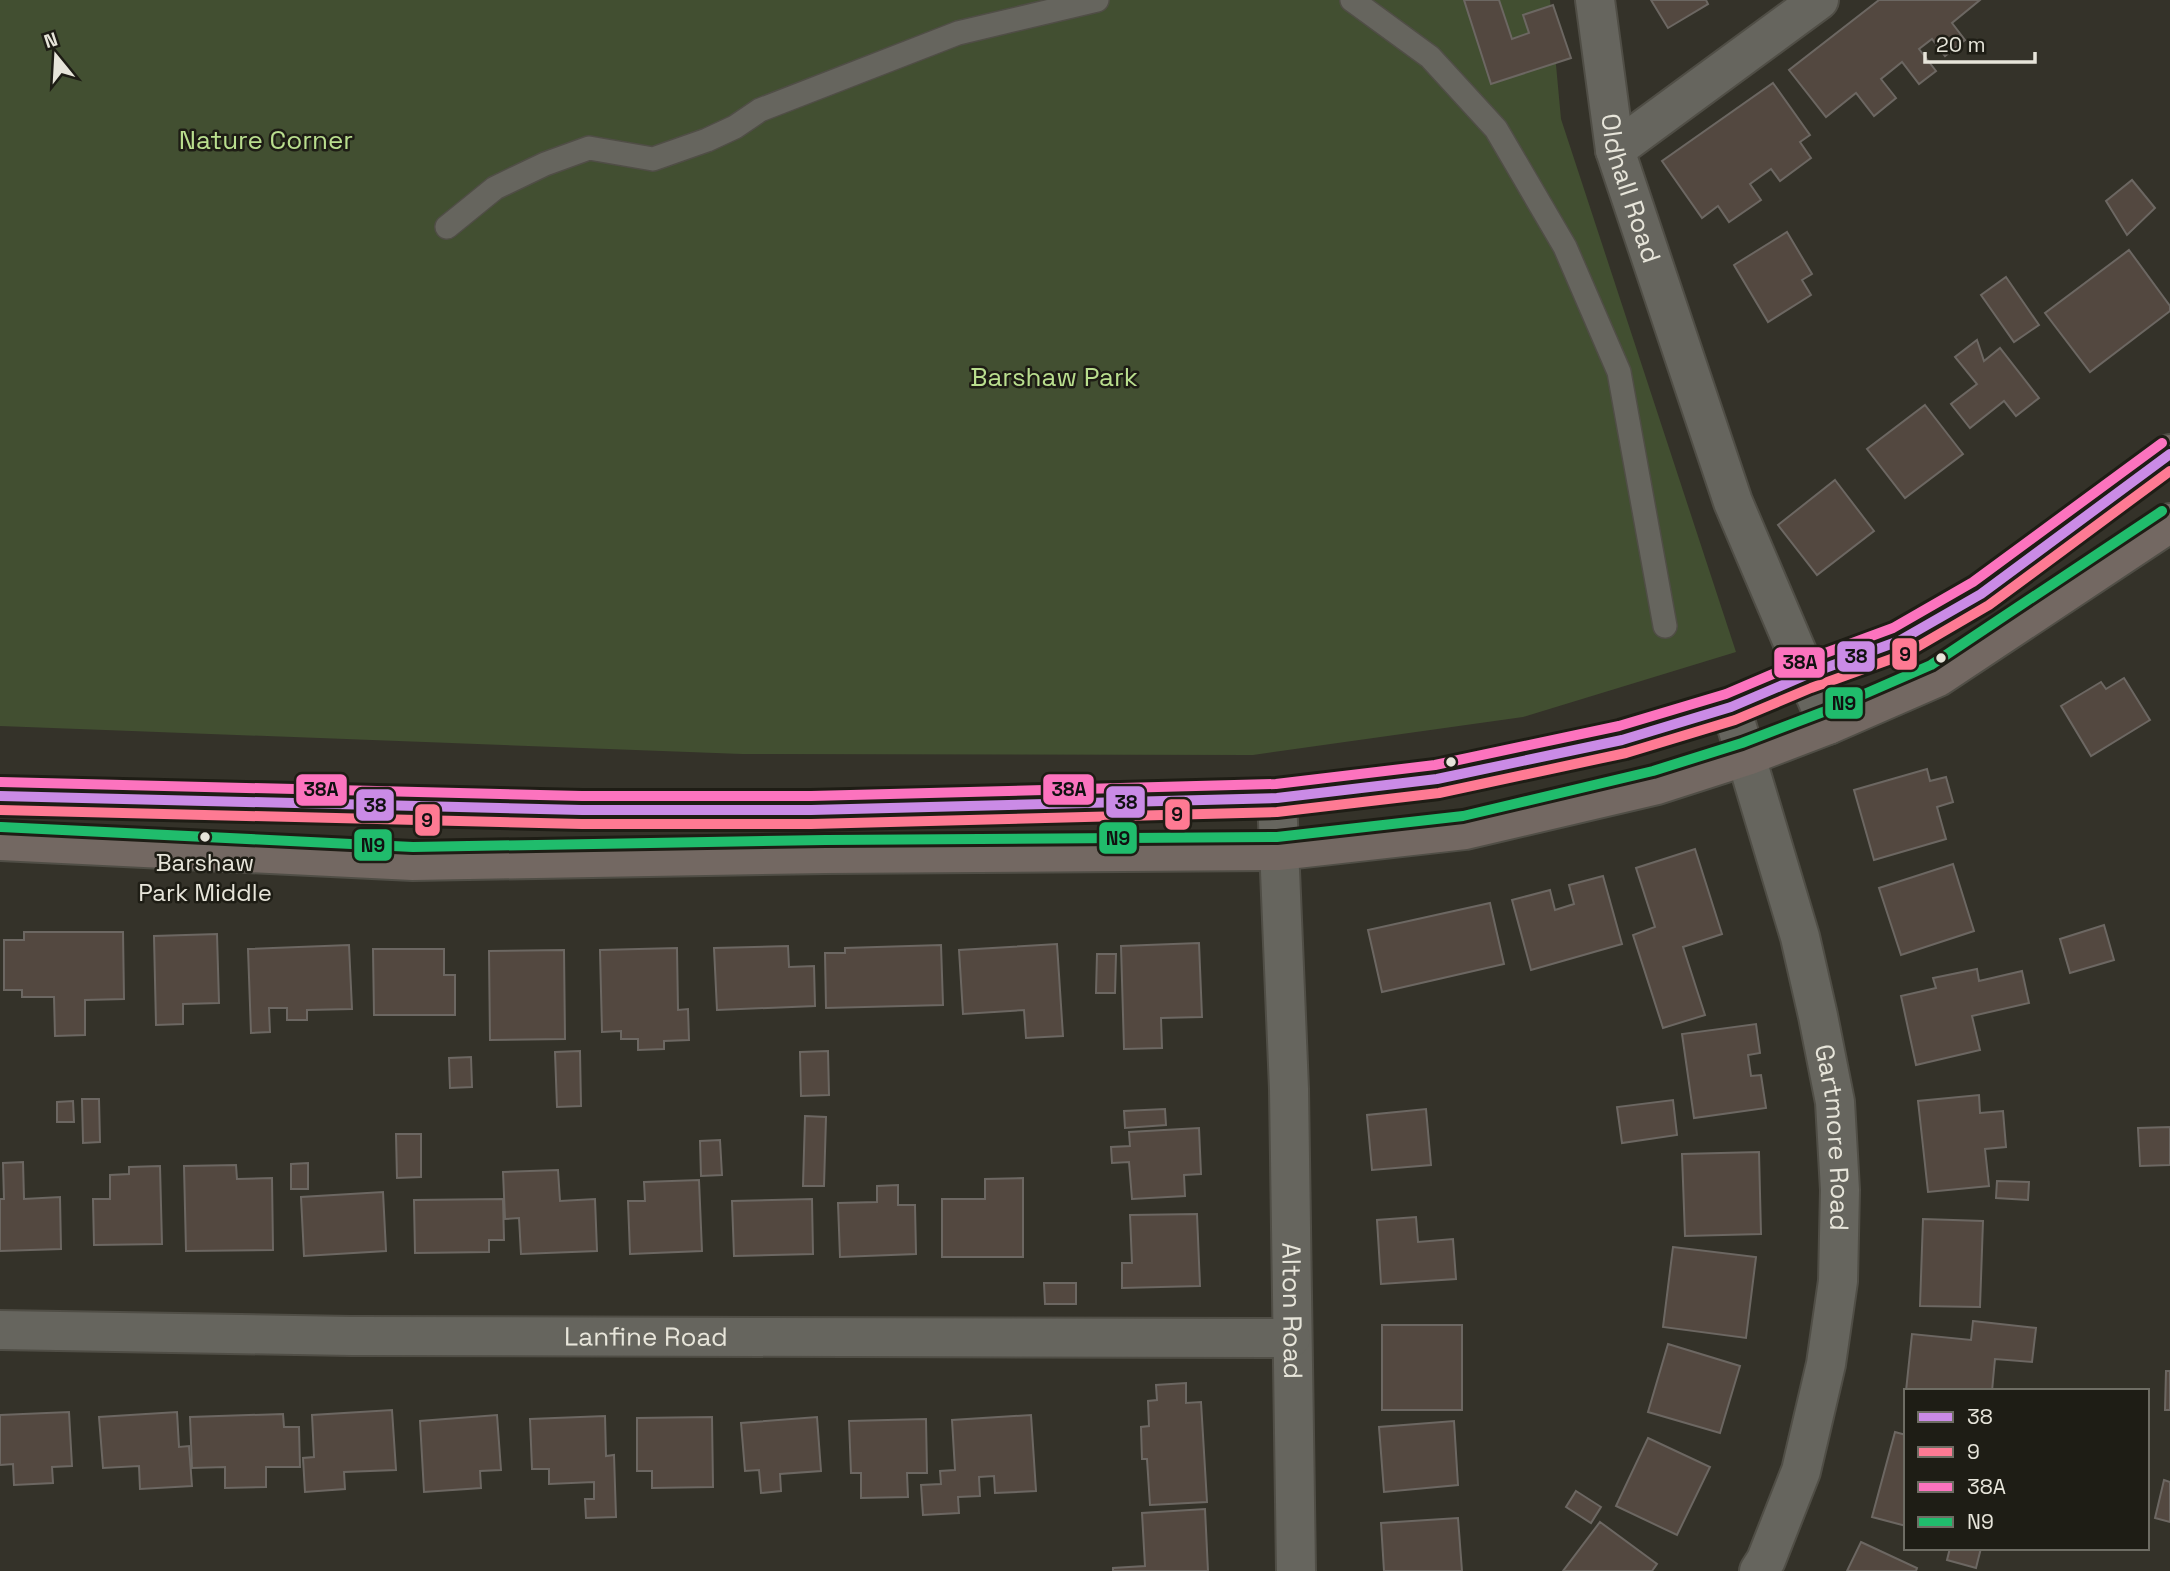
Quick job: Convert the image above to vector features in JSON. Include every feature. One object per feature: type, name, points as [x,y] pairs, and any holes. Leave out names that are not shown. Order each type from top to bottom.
[{"type":"main road","points":[[0,796],[582,810],[811,810],[1277,798],[1437,779],[1622,740],[1731,707],[1806,675],[1899,641],[1981,594],[2170,453]]},
{"type":"main road","points":[[0,841],[413,861],[1278,851],[1465,830],[1657,785],[1828,725],[1938,677],[2170,523]]},
{"type":"street","name":"Oldhall Road","points":[[1595,0],[1615,150],[1733,502],[1828,725]]},
{"type":"street","points":[[1615,150],[1819,0]]},
{"type":"street","name":"Gartmore Road","points":[[1731,707],[1800,937],[1818,1016],[1835,1102],[1840,1190],[1838,1281],[1826,1364],[1801,1471],[1766,1560],[1759,1571]]},
{"type":"street","name":"Alton Road","points":[[1277,798],[1289,1089],[1296,1571]]},
{"type":"street","name":"Lanfine Road","points":[[0,1329],[351,1336],[1291,1338]]},
{"type":"lane","points":[[447,227],[495,188],[545,164],[589,148],[653,159],[707,140],[735,127],[760,110],[958,33],[1097,0]]},
{"type":"lane","points":[[1352,0],[1430,57],[1496,129],[1565,247],[1619,372],[1665,626]]},
{"type":"green space","name":"Barshaw Park","points":[[0,0],[1550,0],[1561,119],[1736,652],[1523,717],[1253,755],[742,754],[0,726]]},
{"type":"building","points":[[1464,0],[1499,0],[1512,39],[1529,33],[1523,15],[1553,5],[1571,58],[1491,84]]},
{"type":"building","points":[[1651,0],[1706,0],[1708,4],[1668,28]]},
{"type":"building","points":[[1879,0],[1980,0],[1952,23],[1965,40],[1945,56],[1932,39],[1919,49],[1936,71],[1919,84],[1902,62],[1881,79],[1896,98],[1874,116],[1856,93],[1826,117],[1789,70]]},
{"type":"building","points":[[1773,83],[1810,135],[1800,142],[1811,158],[1780,181],[1771,169],[1750,184],[1761,200],[1729,222],[1718,206],[1702,218],[1662,161]]},
{"type":"building","points":[[2132,180],[2155,208],[2127,235],[2106,201]]},
{"type":"building","points":[[1787,232],[1812,274],[1802,280],[1811,295],[1768,322],[1734,265]]},
{"type":"building","points":[[2129,250],[2170,306],[2170,311],[2090,372],[2045,313]]},
{"type":"building","points":[[2006,277],[2039,325],[2014,342],[1981,295]]},
{"type":"building","points":[[1977,340],[1984,361],[2000,348],[2039,398],[2016,416],[2004,401],[1970,428],[1951,404],[1977,384],[1955,357]]},
{"type":"building","points":[[1925,405],[1963,454],[1905,498],[1867,449]]},
{"type":"building","points":[[1835,480],[1874,531],[1817,575],[1778,525]]},
{"type":"building","points":[[2124,678],[2150,720],[2091,756],[2061,706],[2101,682],[2106,689]]},
{"type":"building","points":[[1927,769],[1930,781],[1946,777],[1953,802],[1937,807],[1946,839],[1874,860],[1854,790]]},
{"type":"building","points":[[1695,849],[1722,934],[1683,947],[1705,1015],[1663,1028],[1633,935],[1655,927],[1636,868]]},
{"type":"building","points":[[1953,864],[1974,931],[1901,955],[1879,888]]},
{"type":"building","points":[[1603,876],[1622,944],[1531,970],[1512,900],[1550,890],[1555,910],[1574,904],[1569,885]]},
{"type":"building","points":[[1490,903],[1504,964],[1382,992],[1368,930]]},
{"type":"building","points":[[2104,925],[2114,960],[2070,973],[2060,939]]},
{"type":"building","points":[[24,932],[123,932],[124,999],[85,1000],[85,1035],[55,1036],[54,997],[22,997],[22,990],[4,990],[4,940],[24,940]]},
{"type":"building","points":[[217,934],[219,1003],[183,1004],[183,1024],[156,1025],[154,936]]},
{"type":"building","points":[[1199,943],[1202,1017],[1161,1018],[1162,1048],[1124,1049],[1121,946]]},
{"type":"building","points":[[1057,944],[1063,1036],[1026,1038],[1024,1010],[963,1014],[959,950]]},
{"type":"building","points":[[349,945],[352,1009],[307,1010],[307,1020],[287,1020],[287,1008],[269,1008],[270,1032],[251,1033],[248,949]]},
{"type":"building","points":[[941,945],[943,1005],[826,1008],[825,953],[845,953],[845,948]]},
{"type":"building","points":[[788,946],[789,967],[814,966],[815,1006],[717,1010],[714,948]]},
{"type":"building","points":[[677,948],[678,1010],[688,1009],[689,1040],[664,1041],[664,1049],[638,1050],[638,1039],[621,1039],[621,1031],[602,1032],[600,950]]},
{"type":"building","points":[[373,949],[444,949],[444,975],[455,975],[455,1015],[374,1015]]},
{"type":"building","points":[[564,950],[565,1039],[490,1040],[489,951]]},
{"type":"building","points":[[1097,954],[1116,954],[1115,993],[1096,993]]},
{"type":"building","points":[[1977,969],[1979,981],[2022,971],[2029,1003],[1972,1016],[1980,1050],[1916,1065],[1901,996],[1936,988],[1933,978]]},
{"type":"building","points":[[1756,1024],[1760,1053],[1748,1055],[1751,1076],[1761,1075],[1766,1108],[1694,1118],[1682,1034]]},
{"type":"building","points":[[580,1051],[581,1106],[557,1107],[555,1052]]},
{"type":"building","points":[[828,1051],[829,1095],[801,1096],[800,1052]]},
{"type":"building","points":[[471,1057],[472,1087],[450,1088],[449,1058]]},
{"type":"building","points":[[1979,1095],[1980,1113],[2003,1111],[2006,1147],[1985,1149],[1989,1186],[1928,1192],[1918,1101]]},
{"type":"building","points":[[82,1099],[99,1099],[100,1142],[83,1143]]},
{"type":"building","points":[[1673,1100],[1677,1135],[1622,1143],[1617,1107]]},
{"type":"building","points":[[73,1101],[74,1122],[57,1122],[57,1102]]},
{"type":"building","points":[[1165,1109],[1166,1125],[1125,1128],[1124,1111]]},
{"type":"building","points":[[1426,1109],[1431,1165],[1372,1170],[1367,1115]]},
{"type":"building","points":[[805,1116],[826,1117],[824,1186],[803,1186]]},
{"type":"building","points":[[2170,1127],[2170,1165],[2140,1166],[2138,1128]]},
{"type":"building","points":[[1199,1128],[1201,1174],[1184,1175],[1185,1196],[1132,1199],[1129,1162],[1112,1163],[1111,1147],[1130,1146],[1129,1132]]},
{"type":"building","points":[[396,1134],[421,1134],[421,1177],[397,1178]]},
{"type":"building","points":[[720,1140],[722,1175],[701,1176],[700,1141]]},
{"type":"building","points":[[1759,1152],[1761,1234],[1685,1236],[1682,1154]]},
{"type":"building","points":[[23,1162],[24,1199],[60,1197],[61,1249],[0,1251],[0,1199],[4,1199],[3,1163]]},
{"type":"building","points":[[308,1163],[308,1189],[291,1189],[291,1164]]},
{"type":"building","points":[[236,1165],[237,1179],[272,1178],[273,1250],[186,1251],[184,1166]]},
{"type":"building","points":[[160,1166],[162,1244],[94,1245],[93,1199],[110,1199],[110,1175],[129,1174],[129,1167]]},
{"type":"building","points":[[558,1170],[560,1201],[595,1199],[597,1251],[521,1254],[519,1218],[505,1219],[503,1172]]},
{"type":"building","points":[[1023,1178],[1023,1257],[942,1257],[942,1199],[985,1199],[985,1179]]},
{"type":"building","points":[[699,1180],[702,1251],[630,1254],[628,1201],[645,1201],[644,1182]]},
{"type":"building","points":[[1997,1181],[2029,1182],[2028,1200],[1996,1198]]},
{"type":"building","points":[[898,1185],[898,1205],[915,1205],[916,1254],[840,1257],[838,1203],[877,1202],[877,1186]]},
{"type":"building","points":[[383,1192],[386,1251],[304,1256],[301,1197]]},
{"type":"building","points":[[503,1199],[504,1240],[489,1240],[489,1252],[415,1253],[414,1200]]},
{"type":"building","points":[[812,1199],[813,1254],[734,1256],[732,1201]]},
{"type":"building","points":[[1197,1214],[1200,1286],[1122,1288],[1122,1263],[1132,1263],[1130,1215]]},
{"type":"building","points":[[1416,1217],[1418,1242],[1453,1239],[1456,1279],[1381,1284],[1377,1220]]},
{"type":"building","points":[[1923,1219],[1983,1221],[1980,1307],[1920,1306]]},
{"type":"building","points":[[1673,1247],[1756,1257],[1746,1338],[1663,1327]]},
{"type":"building","points":[[1044,1283],[1076,1283],[1076,1304],[1045,1304]]},
{"type":"building","points":[[1973,1321],[2036,1328],[2032,1362],[1995,1359],[1992,1389],[1906,1389],[1912,1334],[1971,1340]]},
{"type":"building","points":[[1382,1325],[1462,1325],[1462,1410],[1382,1410]]},
{"type":"building","points":[[1668,1344],[1740,1366],[1720,1433],[1648,1412]]},
{"type":"building","points":[[2166,1371],[2170,1371],[2170,1410],[2165,1410]]},
{"type":"building","points":[[1186,1383],[1186,1403],[1201,1402],[1207,1502],[1150,1505],[1147,1459],[1142,1459],[1141,1427],[1149,1426],[1148,1401],[1157,1400],[1156,1385]]},
{"type":"building","points":[[392,1410],[396,1470],[344,1472],[345,1489],[305,1492],[303,1458],[314,1457],[312,1415]]},
{"type":"building","points":[[69,1412],[72,1466],[52,1467],[53,1483],[14,1485],[13,1464],[0,1465],[0,1415]]},
{"type":"building","points":[[177,1412],[179,1447],[189,1446],[192,1486],[140,1489],[139,1466],[103,1468],[99,1417]]},
{"type":"building","points":[[283,1414],[284,1427],[299,1427],[300,1467],[266,1467],[266,1487],[225,1488],[225,1467],[192,1468],[190,1417]]},
{"type":"building","points":[[497,1415],[501,1470],[480,1471],[481,1488],[424,1492],[420,1421]]},
{"type":"building","points":[[1031,1415],[1036,1491],[995,1493],[994,1476],[979,1477],[980,1496],[958,1497],[959,1513],[923,1515],[921,1485],[941,1484],[940,1471],[955,1470],[952,1420]]},
{"type":"building","points":[[605,1416],[606,1456],[614,1455],[616,1517],[586,1518],[585,1499],[594,1499],[594,1482],[549,1484],[549,1469],[532,1469],[530,1419]]},
{"type":"building","points":[[712,1417],[713,1487],[652,1488],[652,1471],[637,1471],[637,1418]]},
{"type":"building","points":[[817,1417],[821,1471],[780,1474],[781,1491],[761,1493],[759,1470],[745,1471],[741,1423]]},
{"type":"building","points":[[926,1419],[927,1473],[907,1473],[908,1497],[861,1498],[861,1473],[851,1473],[849,1421]]},
{"type":"building","points":[[1454,1421],[1458,1485],[1384,1492],[1379,1427]]},
{"type":"building","points":[[1895,1432],[1904,1434],[1904,1525],[1872,1517]]},
{"type":"building","points":[[1648,1438],[1710,1467],[1677,1535],[1616,1506]]},
{"type":"building","points":[[2164,1480],[2170,1482],[2170,1522],[2155,1518]]},
{"type":"building","points":[[1576,1491],[1601,1507],[1591,1523],[1566,1507]]},
{"type":"building","points":[[1205,1509],[1208,1571],[1113,1571],[1113,1568],[1145,1566],[1142,1513]]},
{"type":"building","points":[[1458,1518],[1462,1571],[1384,1571],[1381,1523]]},
{"type":"building","points":[[1600,1522],[1657,1564],[1652,1571],[1563,1571]]},
{"type":"building","points":[[1861,1542],[1917,1568],[1916,1571],[1847,1571]]},
{"type":"building","points":[[1950,1550],[1980,1550],[1976,1568],[1947,1560]]},
{"type":"transit line","name":"38A","points":[[0,782],[582,796],[811,796],[1276,784],[1435,765],[1619,726],[1726,694],[1801,662],[1893,628],[1973,582],[2162,443]]},
{"type":"transit line","name":"38","points":[[0,796],[582,810],[811,810],[1277,798],[1437,779],[1622,740],[1731,707],[1806,675],[1899,641],[1981,594],[2170,454]]},
{"type":"transit line","name":"9","points":[[0,810],[582,824],[811,824],[1277,812],[1439,793],[1626,753],[1735,720],[1811,688],[1905,654],[1989,605],[2170,471]]},
{"type":"transit line","name":"N9","points":[[1,827],[413,847],[826,840],[1277,837],[1463,816],[1653,771],[1742,743],[1823,712],[1931,665],[2162,511]]},
{"type":"place","name":"Barshaw Park Middle","points":[[205,837]]},
{"type":"park label","name":"Nature Corner","points":[[266,140]]}]
